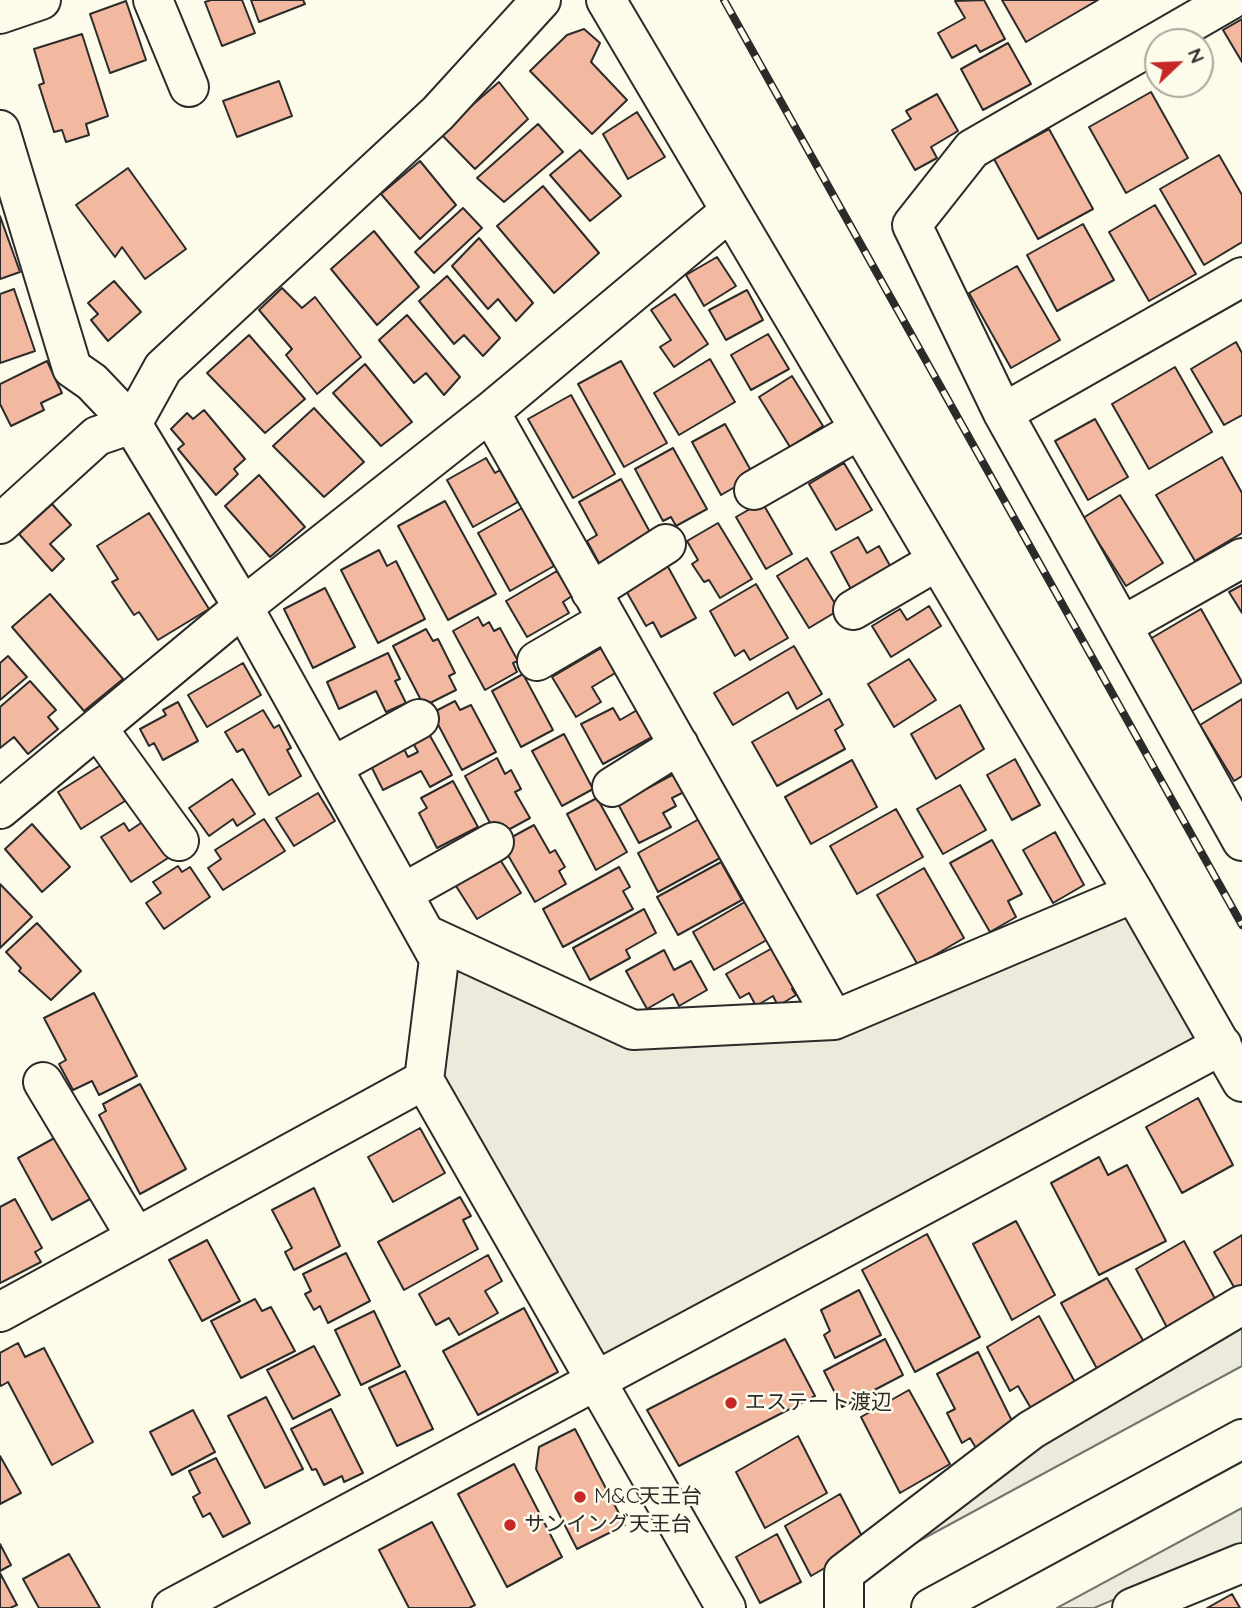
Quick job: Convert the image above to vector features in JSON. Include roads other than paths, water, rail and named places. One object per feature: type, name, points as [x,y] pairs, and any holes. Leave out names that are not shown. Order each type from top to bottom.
[{"type":"street","points":[[0,14],[41,0]]},
{"type":"street","points":[[153,0],[189,87]]},
{"type":"street","points":[[0,524],[97,436],[132,424],[163,368],[438,113],[541,0]]},
{"type":"street","points":[[606,0],[729,212],[1135,892],[1242,1082]]},
{"type":"street","points":[[1230,0],[972,149],[912,225],[1003,413],[1241,836]]},
{"type":"street","points":[[0,130],[72,369],[92,382],[132,424],[243,607],[439,959],[424,1080],[593,1380],[726,1608]]},
{"type":"street","points":[[0,809],[243,607],[490,412],[729,212]]},
{"type":"street","points":[[1003,413],[1242,277]]},
{"type":"street","points":[[490,412],[834,1020]]},
{"type":"street","points":[[754,489],[859,430]]},
{"type":"street","points":[[537,661],[666,544]]},
{"type":"street","points":[[1122,626],[1242,558]]},
{"type":"street","points":[[853,610],[937,561]]},
{"type":"street","points":[[332,768],[419,719]]},
{"type":"street","points":[[98,729],[179,841]]},
{"type":"street","points":[[612,787],[679,746]]},
{"type":"street","points":[[403,893],[494,842]]},
{"type":"street","points":[[425,934],[633,1030],[834,1020],[1135,892]]},
{"type":"street","points":[[172,1608],[1222,1045]]},
{"type":"street","points":[[0,1312],[424,1080]]},
{"type":"street","points":[[43,1082],[136,1237]]},
{"type":"street","points":[[844,1608],[844,1573],[1031,1430],[1242,1305]]},
{"type":"street","points":[[931,1608],[1242,1439]]},
{"type":"street","points":[[1132,1608],[1242,1563]]},
{"type":"railway","points":[[724,0],[1242,925]]},
{"type":"place","name":"エステート渡辺","points":[[731,1403]]},
{"type":"place","name":"M&C天王台","points":[[580,1497]]},
{"type":"place","name":"サンイング天王台","points":[[510,1525]]}]
